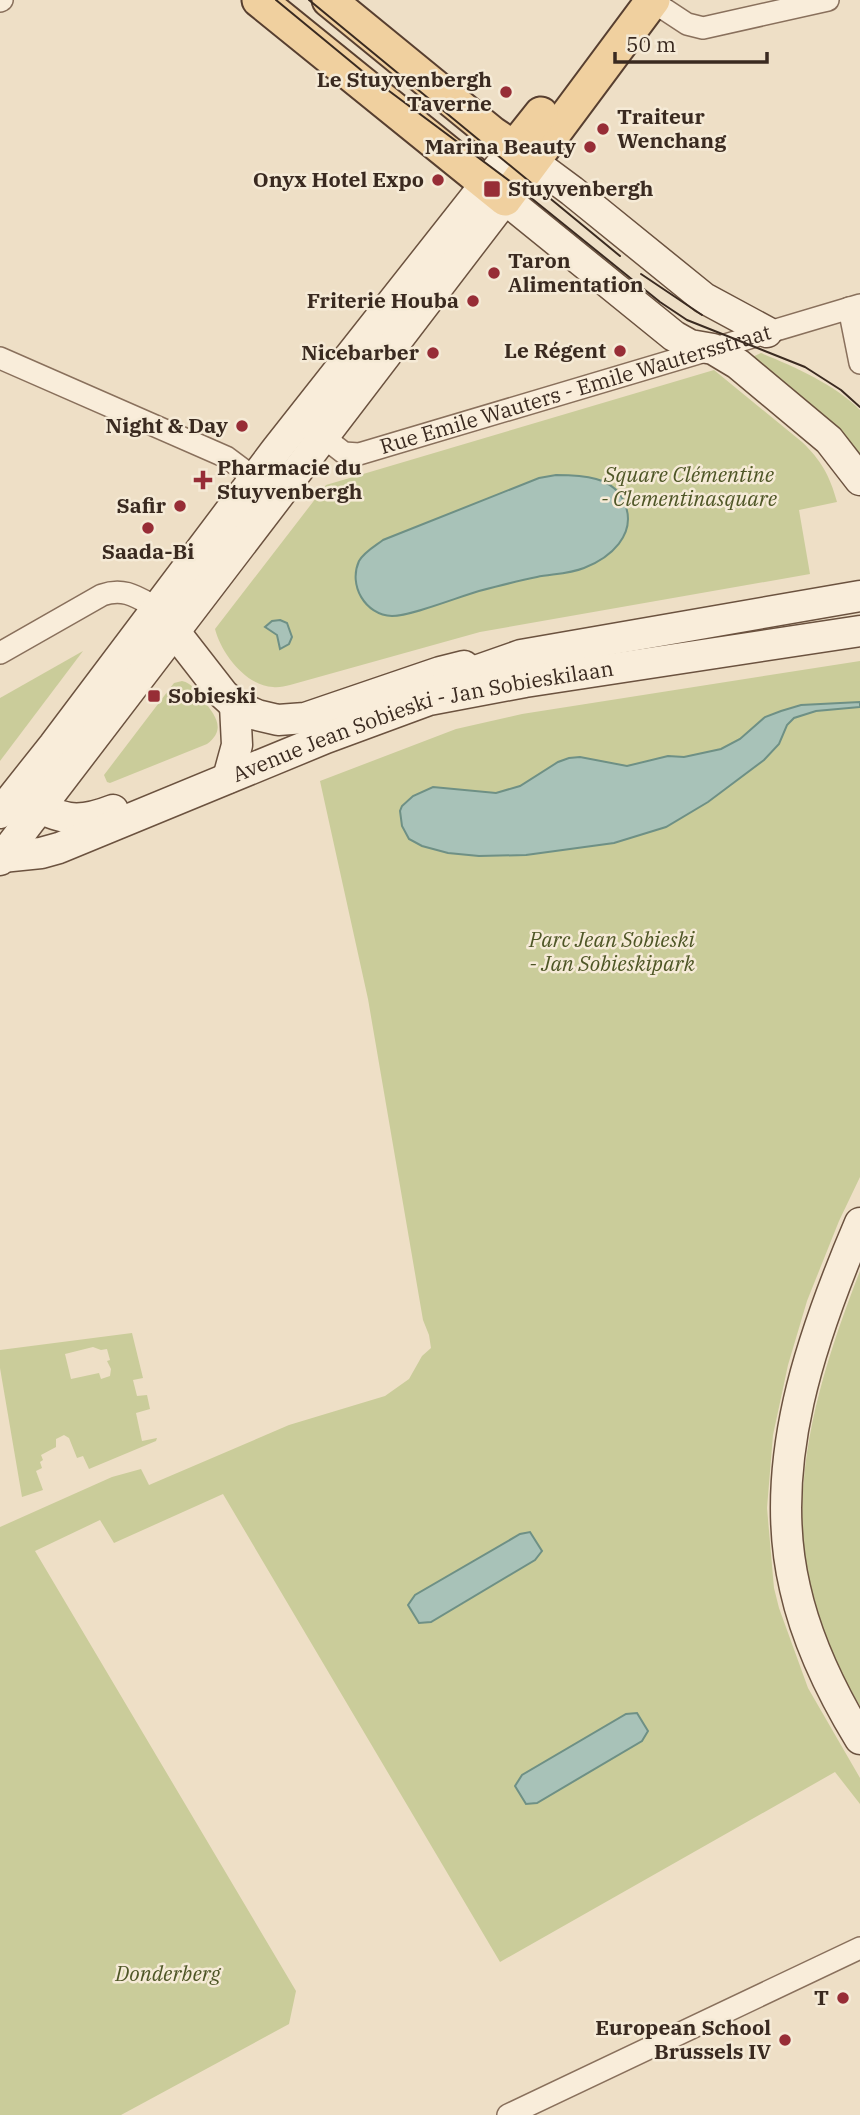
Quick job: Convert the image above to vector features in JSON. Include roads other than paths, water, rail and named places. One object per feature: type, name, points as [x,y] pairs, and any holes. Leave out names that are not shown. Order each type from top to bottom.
[{"type":"main road","points":[[259,0],[495,191],[653,0]]},
{"type":"main road","points":[[330,0],[493,134],[523,154]]},
{"type":"main road","points":[[523,154],[627,0]]},
{"type":"street","points":[[653,0],[687,24],[703,28],[828,0]]},
{"type":"street","points":[[523,154],[704,298],[767,332]]},
{"type":"street","points":[[6,805],[157,608],[266,487],[495,191],[674,336],[690,345],[713,349],[730,358],[816,427],[860,480]]},
{"type":"street","points":[[855,306],[860,363]]},
{"type":"street","name":"Rue Emile Wauters - Emile Wautersstraat","points":[[312,428],[344,453],[359,454],[855,306]]},
{"type":"street","points":[[0,358],[226,457],[266,487]]},
{"type":"street","points":[[1,858],[174,631],[266,487]]},
{"type":"street","points":[[0,653],[112,591],[128,592],[157,608]]},
{"type":"street","name":"Avenue Jean Sobieski - Jan Sobieskilaan","points":[[1,858],[60,848],[329,724],[521,655],[860,596]]},
{"type":"street","points":[[174,631],[223,694],[235,705],[267,718],[288,721],[305,718],[440,672],[506,660]]},
{"type":"street","name":"Avenue Jean Sobieski - Jan Sobieskilaan","points":[[6,805],[40,808],[73,820],[94,817],[443,696],[860,631]]},
{"type":"street","points":[[231,770],[238,731],[235,705]]},
{"type":"street","points":[[860,1223],[827,1306],[801,1393],[791,1447],[787,1516],[792,1572],[801,1611],[824,1673],[860,1739]]},
{"type":"street","points":[[508,2115],[860,1948]]},
{"type":"tram line","points":[[276,0],[361,70],[515,185],[660,302],[687,320],[805,367],[841,390],[860,407]]},
{"type":"tram line","points":[[309,0],[620,256]]},
{"type":"tram line","points":[[641,274],[702,315]]},
{"type":"place","name":"Le Stuyvenbergh Taverne","points":[[506,92]]},
{"type":"place","name":"Traiteur Wenchang","points":[[603,129]]},
{"type":"place","name":"Marina Beauty","points":[[590,147]]},
{"type":"place","name":"Onyx Hotel Expo","points":[[438,180]]},
{"type":"place","name":"Stuyvenbergh","points":[[492,189]]},
{"type":"place","name":"Taron Alimentation","points":[[494,273]]},
{"type":"place","name":"Friterie Houba","points":[[473,301]]},
{"type":"place","name":"Le Régent","points":[[620,351]]},
{"type":"place","name":"Nicebarber","points":[[433,353]]},
{"type":"place","name":"Night & Day","points":[[242,426]]},
{"type":"place","name":"Pharmacie du Stuyvenbergh","points":[[203,480]]},
{"type":"place","name":"Safir","points":[[180,506]]},
{"type":"place","name":"Saada-Bi","points":[[148,528]]},
{"type":"place","name":"Sobieski","points":[[154,696]]},
{"type":"place","name":"T","points":[[843,1998]]},
{"type":"place","name":"European School Brussels IV","points":[[785,2040]]},
{"type":"park label","name":"Square Clémentine - Clementinasquare","points":[[689,487]]},
{"type":"park label","name":"Parc Jean Sobieski - Jan Sobieskipark","points":[[612,952]]},
{"type":"park label","name":"Donderberg","points":[[168,1974]]}]
